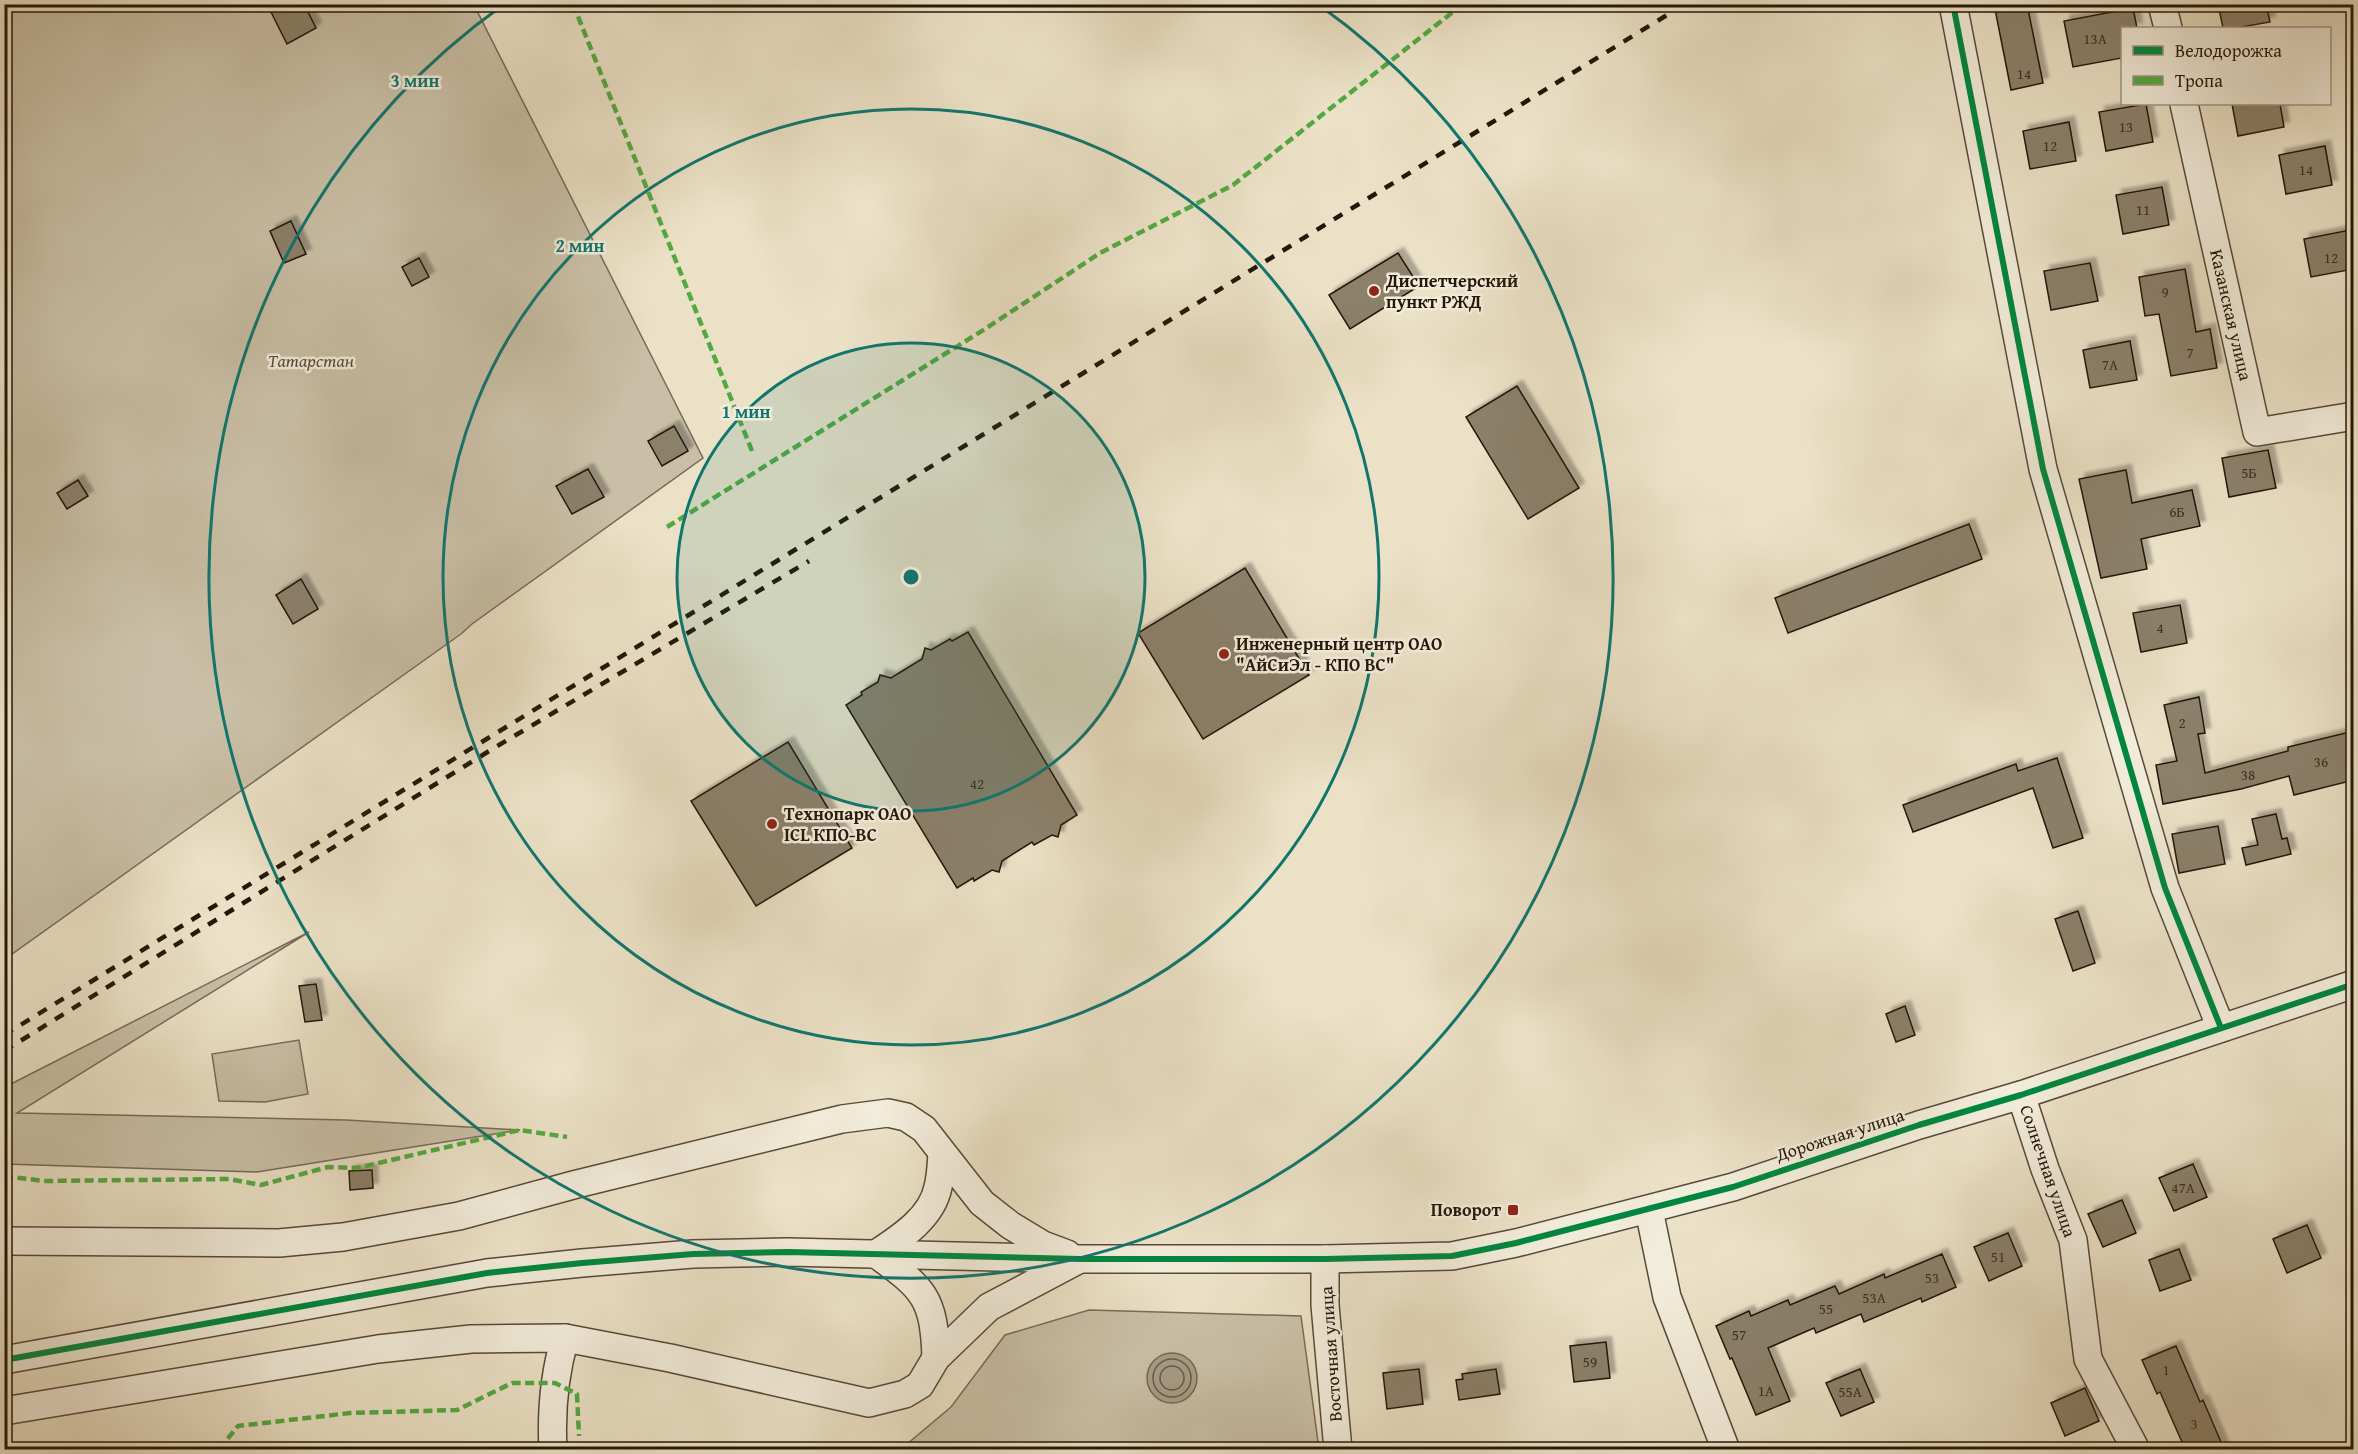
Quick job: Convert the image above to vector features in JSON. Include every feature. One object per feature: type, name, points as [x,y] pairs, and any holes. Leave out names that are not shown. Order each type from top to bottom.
[{"type":"street","points":[[1953,4],[2043,469],[2165,888],[2221,1028]]},
{"type":"street","points":[[2162,4],[2168,27]]},
{"type":"street","name":"Казанская улица","points":[[2184,105],[2257,432],[2354,416]]},
{"type":"street","name":"Дорожная улица","points":[[4,1360],[487,1273],[693,1254],[788,1252],[1080,1259],[1325,1259],[1452,1256],[1649,1210],[1733,1187],[1919,1125],[2021,1095],[2354,984]]},
{"type":"street","name":"Солнечная улица","points":[[2021,1095],[2044,1169],[2073,1240],[2088,1359],[2136,1449]]},
{"type":"street","points":[[4,1241],[279,1243],[343,1238],[459,1216],[577,1184],[842,1119],[888,1113],[906,1117],[924,1129],[982,1203],[1010,1225],[1042,1245],[1080,1259]]},
{"type":"street","points":[[936,1358],[935,1328],[927,1299],[909,1278],[876,1254],[904,1235],[929,1209],[938,1189],[942,1154]]},
{"type":"street","points":[[1649,1210],[1667,1297],[1726,1449]]},
{"type":"street","points":[[4,1411],[378,1348],[471,1339],[565,1338],[670,1358],[869,1402],[904,1394],[920,1385],[936,1358],[990,1307],[1080,1259]]},
{"type":"street","name":"Восточная улица","points":[[1325,1259],[1325,1305],[1338,1449]]},
{"type":"street","points":[[553,1449],[555,1383],[565,1338]]},
{"type":"green space","name":"Татарстан","points":[[5,5],[474,5],[703,458],[461,634],[5,959]]},
{"type":"green space","points":[[309,932],[17,1113],[346,1120],[520,1130],[257,1172],[5,1164],[5,1087]]},
{"type":"green space","points":[[299,1040],[308,1094],[265,1102],[219,1101],[212,1054]]},
{"type":"green space","points":[[1089,1310],[1301,1316],[1319,1449],[900,1450],[951,1407],[1005,1335]]},
{"type":"water","points":[[1167,1353],[1177,1353],[1190,1360],[1197,1373],[1197,1383],[1190,1396],[1177,1403],[1167,1403],[1158,1399],[1151,1392],[1147,1383],[1147,1373],[1151,1364],[1158,1357]]},
{"type":"building","points":[[267,4],[304,4],[316,28],[287,44]]},
{"type":"building","points":[[1994,4],[2027,4],[2043,83],[2011,90]]},
{"type":"building","points":[[2218,4],[2266,4],[2270,22],[2242,27],[2223,27]]},
{"type":"building","points":[[2133,8],[2137,27],[2121,27],[2121,58],[2073,67],[2064,21]]},
{"type":"building","points":[[2146,105],[2153,142],[2106,151],[2099,112]]},
{"type":"building","points":[[2232,105],[2280,105],[2284,127],[2238,136]]},
{"type":"building","points":[[2069,122],[2076,161],[2030,169],[2023,131]]},
{"type":"building","points":[[2325,146],[2332,185],[2286,194],[2279,155]]},
{"type":"building","points":[[2162,187],[2169,225],[2123,234],[2116,195]]},
{"type":"building","points":[[291,221],[306,254],[284,263],[270,231]]},
{"type":"building","points":[[2350,230],[2354,247],[2354,269],[2311,277],[2304,239]]},
{"type":"building","name":"Диспетчерский пункт РЖД","points":[[1398,253],[1419,286],[1350,329],[1329,295]]},
{"type":"building","points":[[419,258],[429,277],[412,286],[402,267]]},
{"type":"building","points":[[2090,263],[2098,301],[2051,310],[2044,271]]},
{"type":"building","points":[[2185,269],[2196,332],[2210,329],[2217,368],[2171,376],[2159,314],[2145,316],[2139,277]]},
{"type":"building","points":[[2130,341],[2137,380],[2090,388],[2083,350]]},
{"type":"building","points":[[1517,386],[1579,488],[1528,519],[1466,417]]},
{"type":"building","points":[[674,426],[688,451],[662,466],[648,441]]},
{"type":"building","points":[[2268,450],[2276,488],[2229,497],[2222,458]]},
{"type":"building","points":[[588,469],[604,497],[572,514],[556,486]]},
{"type":"building","points":[[2126,470],[2132,503],[2192,490],[2200,526],[2141,539],[2147,569],[2101,578],[2079,479]]},
{"type":"building","points":[[78,480],[88,496],[67,509],[57,493]]},
{"type":"building","points":[[1969,524],[1982,559],[1788,633],[1775,598]]},
{"type":"building","name":"Инженерный центр ОАО \"АйСиЭл - КПО ВС\"","points":[[1245,568],[1309,675],[1203,739],[1138,633]]},
{"type":"building","points":[[301,579],[318,609],[293,624],[276,595]]},
{"type":"building","points":[[2180,605],[2187,643],[2141,652],[2133,613]]},
{"type":"building","points":[[968,632],[1077,815],[1061,825],[1058,837],[1052,835],[1034,845],[1032,842],[1002,861],[999,872],[992,870],[957,888],[846,705],[862,695],[861,692],[878,682],[880,675],[891,678],[922,659],[925,648],[931,650]]},
{"type":"building","points":[[2199,697],[2205,733],[2198,734],[2205,773],[2288,751],[2288,747],[2354,731],[2354,780],[2294,795],[2289,776],[2241,789],[2163,804],[2156,765],[2177,761],[2164,705]]},
{"type":"building","name":"Технопарк OAO ICL КПО-ВС","points":[[788,742],[852,848],[756,906],[691,801]]},
{"type":"building","points":[[2057,758],[2083,838],[2053,848],[2033,788],[1913,832],[1903,805],[2016,764],[2018,771]]},
{"type":"building","points":[[2276,814],[2282,839],[2287,838],[2291,854],[2246,865],[2242,848],[2258,845],[2252,819]]},
{"type":"building","points":[[2218,826],[2225,864],[2179,873],[2172,834]]},
{"type":"building","points":[[2078,911],[2095,963],[2073,971],[2055,919]]},
{"type":"building","points":[[316,984],[322,1020],[305,1022],[299,986]]},
{"type":"building","points":[[1905,1006],[1915,1035],[1896,1042],[1886,1014]]},
{"type":"building","points":[[2193,1164],[2207,1197],[2174,1211],[2159,1178]]},
{"type":"building","points":[[372,1170],[373,1188],[350,1190],[349,1171]]},
{"type":"building","points":[[2122,1200],[2136,1233],[2103,1247],[2088,1214]]},
{"type":"building","points":[[2307,1225],[2321,1258],[2287,1273],[2273,1239]]},
{"type":"building","points":[[2008,1233],[2022,1266],[1989,1281],[1974,1247]]},
{"type":"building","points":[[2179,1249],[2191,1280],[2160,1291],[2149,1260]]},
{"type":"building","points":[[1942,1254],[1956,1287],[1922,1302],[1921,1298],[1864,1322],[1861,1314],[1816,1333],[1814,1328],[1768,1348],[1790,1401],[1756,1415],[1716,1326],[1749,1311],[1751,1316],[1788,1300],[1790,1305],[1835,1286],[1839,1294],[1884,1274],[1885,1278]]},
{"type":"building","points":[[1606,1342],[1610,1378],[1574,1382],[1570,1346]]},
{"type":"building","points":[[2176,1346],[2200,1402],[2203,1400],[2224,1449],[2185,1449],[2160,1392],[2157,1394],[2142,1360]]},
{"type":"building","points":[[1419,1369],[1423,1404],[1387,1409],[1383,1373]]},
{"type":"building","points":[[1496,1369],[1500,1394],[1459,1400],[1456,1380],[1463,1379],[1462,1374]]},
{"type":"building","points":[[1860,1369],[1874,1402],[1841,1416],[1826,1383]]},
{"type":"building","points":[[2085,1388],[2099,1421],[2065,1436],[2051,1403]]},
{"type":"railway","points":[[4,1035],[1685,4]]},
{"type":"railway","points":[[4,1051],[494,748],[809,561]]},
{"type":"marked path","points":[[573,4],[752,451]]},
{"type":"marked path","points":[[667,527],[985,329],[1100,253],[1233,185],[1463,4]]},
{"type":"marked path","points":[[4,1176],[44,1181],[229,1179],[261,1185],[328,1167],[357,1168],[520,1130],[567,1137]]},
{"type":"marked path","points":[[205,1450],[221,1447],[238,1426],[350,1413],[457,1410],[512,1383],[555,1383],[577,1394],[579,1436]]},
{"type":"marked path","points":[[934,1444],[940,1450]]},
{"type":"cycle path","points":[[1953,4],[2043,469],[2165,888],[2221,1028]]},
{"type":"cycle path","points":[[4,1360],[487,1273],[693,1254],[788,1252],[1080,1259],[1325,1259],[1452,1256],[1516,1243],[1733,1187],[1919,1125],[2021,1095],[2354,984]]},
{"type":"place","name":"Диспетчерский пункт РЖД","points":[[1374,291]]},
{"type":"place","name":"Инженерный центр ОАО \"АйСиЭл - КПО ВС\"","points":[[1224,654]]},
{"type":"place","name":"Технопарк OAO ICL КПО-ВС","points":[[772,824]]},
{"type":"place","name":"Поворот","points":[[1513,1210]]}]
